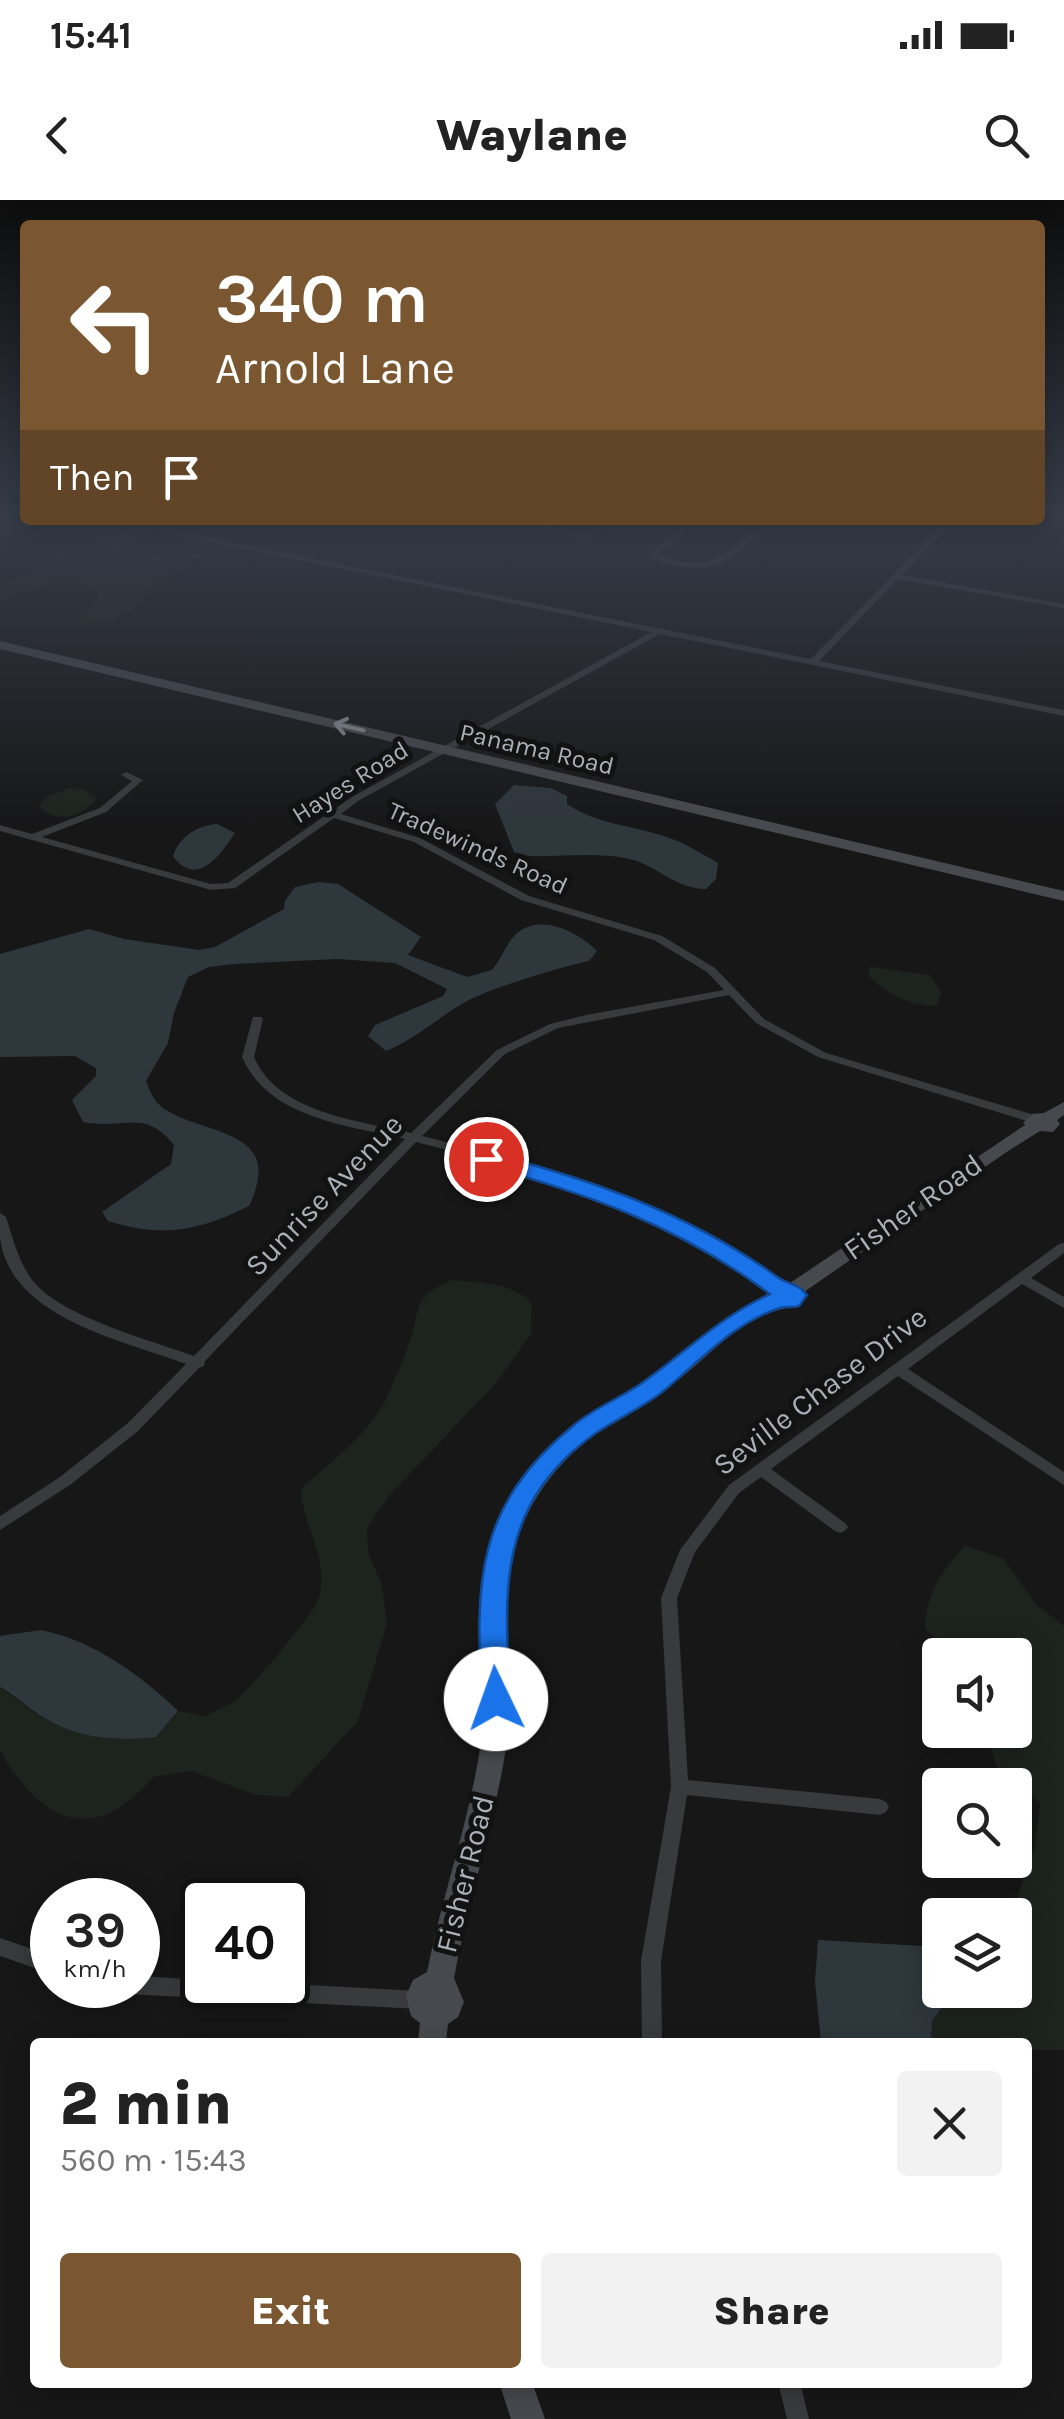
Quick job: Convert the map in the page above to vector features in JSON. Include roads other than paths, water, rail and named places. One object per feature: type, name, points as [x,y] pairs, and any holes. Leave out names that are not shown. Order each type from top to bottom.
[{"type":"street","points":[[606,621],[1064,713]]},
{"type":"street","points":[[813,662],[854,621]]},
{"type":"street","name":"Hayes Road","points":[[32,837],[226,888],[332,814],[658,631]]},
{"type":"street","name":"Panama Road","points":[[0,646],[1064,896]]},
{"type":"street","points":[[0,828],[32,837],[103,810],[138,780],[126,774]]},
{"type":"street","name":"Tradewinds Road","points":[[332,814],[417,840],[525,898],[658,938],[710,970],[760,1021],[822,1055],[1039,1121]]},
{"type":"street","name":"Sunrise Avenue","points":[[0,1524],[106,1450],[199,1363],[482,1068],[526,1038],[586,1018],[730,992]]},
{"type":"street","points":[[257,1020],[249,1040],[248,1057],[265,1087],[310,1111],[560,1179],[624,1201],[699,1235],[784,1293]]},
{"type":"street","name":"Fisher Road","points":[[431,2010],[449,1928],[478,1829],[494,1738],[493,1577],[502,1540],[521,1500],[546,1464],[585,1429],[649,1390],[718,1333],[1064,1107]]},
{"type":"street","points":[[0,1217],[22,1276],[37,1294],[60,1309],[199,1363]]},
{"type":"street","name":"Seville Chase Drive","points":[[652,2038],[651,1961],[680,1787],[669,1598],[698,1532],[734,1489],[1064,1247]]},
{"type":"street","points":[[1022,1278],[1064,1303]]},
{"type":"street","points":[[900,1370],[1064,1479]]},
{"type":"street","points":[[760,1469],[840,1527]]},
{"type":"street","points":[[680,1787],[880,1807]]},
{"type":"street","points":[[0,1946],[30,1958]]},
{"type":"street","points":[[160,1988],[431,2010]]},
{"type":"street","points":[[517,2388],[528,2419]]},
{"type":"street","points":[[790,2388],[798,2419]]}]
